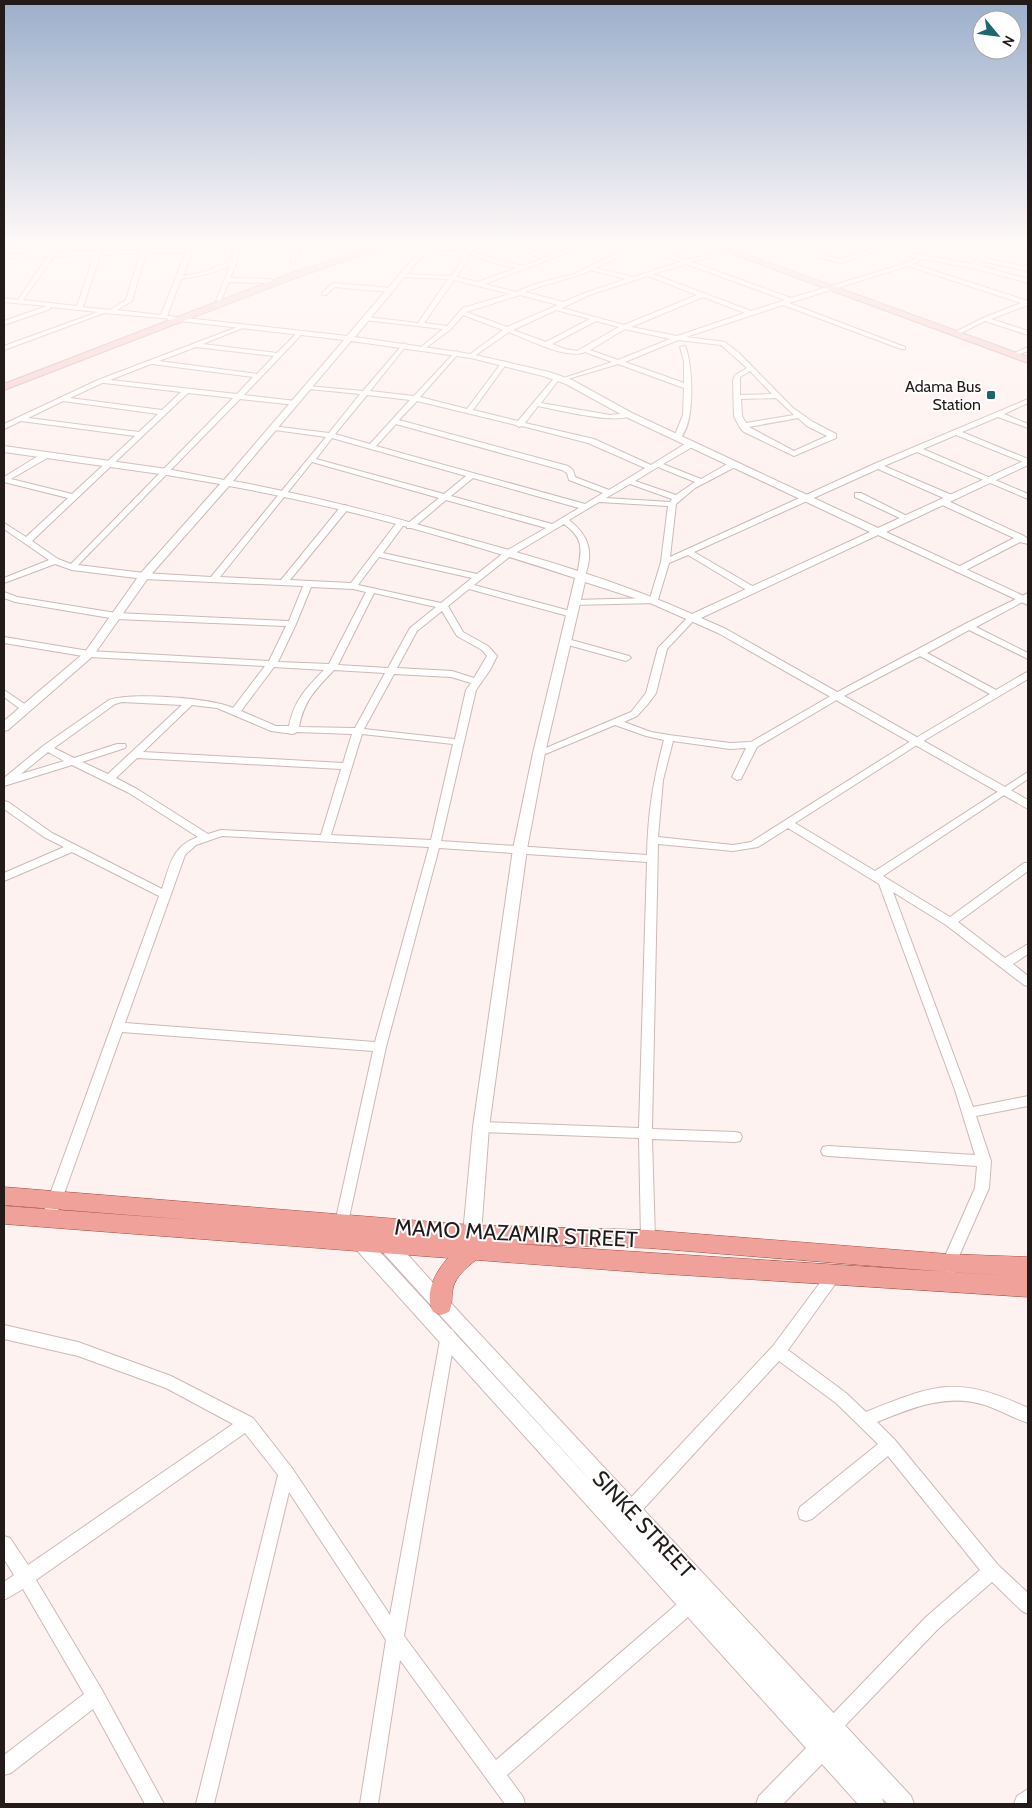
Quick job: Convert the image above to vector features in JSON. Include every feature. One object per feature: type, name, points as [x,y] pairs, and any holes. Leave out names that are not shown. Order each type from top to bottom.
[{"type":"main road","points":[[4,381],[150,326]]},
{"type":"main road","points":[[4,387],[152,326]]},
{"type":"main road","points":[[934,326],[1028,360]]},
{"type":"main road","name":"MAMO MAZAMIR STREET","points":[[4,1196],[56,1199],[354,1230],[385,1235],[833,1276],[951,1273],[1028,1267]]},
{"type":"main road","name":"MAMO MAZAMIR STREET","points":[[4,1216],[354,1230]]},
{"type":"main road","name":"MAMO MAZAMIR STREET","points":[[471,1242],[648,1239],[951,1273],[1028,1287]]},
{"type":"main road","points":[[447,1320],[440,1294],[444,1279],[471,1242]]},
{"type":"street","points":[[4,348],[66,326]]},
{"type":"street","points":[[237,326],[404,345],[456,353],[504,363],[560,379],[629,415],[877,532],[1026,599]]},
{"type":"street","points":[[4,727],[89,654],[144,576],[275,428],[361,326]]},
{"type":"street","points":[[438,326],[450,328]]},
{"type":"street","points":[[502,326],[572,352],[585,350],[624,327],[677,338],[723,343],[729,346],[751,368],[777,396],[800,416],[833,436],[794,454],[753,435],[743,426],[738,416],[737,397],[737,376],[751,368]]},
{"type":"street","points":[[471,356],[515,326]]},
{"type":"street","points":[[546,344],[581,326]]},
{"type":"street","points":[[519,425],[560,379],[618,362],[677,338],[713,326]]},
{"type":"street","points":[[846,326],[903,348]]},
{"type":"street","points":[[955,334],[970,326]]},
{"type":"street","points":[[1008,326],[1028,333]]},
{"type":"street","points":[[4,427],[100,380],[242,327]]},
{"type":"street","points":[[423,348],[450,328]]},
{"type":"street","points":[[72,567],[167,472],[299,334]]},
{"type":"street","points":[[194,344],[279,355]]},
{"type":"street","points":[[213,580],[404,345]]},
{"type":"street","points":[[678,438],[687,416],[687,361],[682,347]]},
{"type":"street","points":[[1013,355],[1028,349]]},
{"type":"street","points":[[585,350],[687,387]]},
{"type":"street","points":[[372,446],[456,353]]},
{"type":"street","points":[[150,362],[259,376]]},
{"type":"street","points":[[469,412],[504,363]]},
{"type":"street","points":[[100,380],[296,403]]},
{"type":"street","points":[[309,387],[415,398],[519,425],[591,441],[654,466],[702,482]]},
{"type":"street","points":[[27,541],[138,434],[186,391]]},
{"type":"street","points":[[737,397],[777,396]]},
{"type":"street","points":[[58,399],[162,412]]},
{"type":"street","points":[[665,562],[877,466],[1027,402]]},
{"type":"street","points":[[536,404],[610,417],[629,415]]},
{"type":"street","points":[[998,414],[1028,426]]},
{"type":"street","points":[[743,426],[800,416]]},
{"type":"street","points":[[18,419],[138,434]]},
{"type":"street","points":[[394,421],[565,468],[570,472],[572,478],[610,493]]},
{"type":"street","points":[[275,428],[331,435],[586,507]]},
{"type":"street","points":[[955,432],[1028,462]]},
{"type":"street","points":[[325,838],[358,731],[413,630],[509,553],[691,444]]},
{"type":"street","points":[[4,449],[227,482],[346,507],[509,553],[654,601],[693,617],[837,696],[1028,805]]},
{"type":"street","points":[[916,449],[1028,497]]},
{"type":"street","points":[[4,480],[46,455]]},
{"type":"street","points":[[312,460],[553,527]]},
{"type":"street","points":[[539,754],[634,714],[650,693],[663,648],[693,617],[1028,462]]},
{"type":"street","points":[[597,500],[674,501],[734,464]]},
{"type":"street","points":[[877,466],[1025,540]]},
{"type":"street","points":[[353,586],[377,554],[406,524],[473,474]]},
{"type":"street","points":[[4,480],[74,497]]},
{"type":"street","points":[[629,481],[674,501]]},
{"type":"street","points":[[858,495],[907,518]]},
{"type":"street","points":[[654,601],[665,562],[674,501]]},
{"type":"street","points":[[283,583],[346,507]]},
{"type":"street","points":[[471,1242],[481,1127],[520,850],[539,754],[585,552],[584,540],[579,531],[564,520]]},
{"type":"street","points":[[4,525],[55,560],[72,567],[144,576],[353,586],[443,606],[460,634],[476,642],[489,651],[492,656],[490,664],[471,690],[435,844],[380,1047],[354,1230]]},
{"type":"street","points":[[959,570],[1025,540]]},
{"type":"street","points":[[687,552],[751,589]]},
{"type":"street","points":[[377,554],[478,577]]},
{"type":"street","points":[[4,581],[55,560]]},
{"type":"street","points":[[235,712],[272,664],[292,624],[308,584]]},
{"type":"street","points":[[466,586],[572,608],[654,601]]},
{"type":"street","points":[[293,730],[297,711],[309,690],[332,667],[372,589]]},
{"type":"street","points":[[4,595],[15,599],[116,616],[292,624]]},
{"type":"street","points":[[615,722],[649,734],[669,738],[730,746],[753,745],[837,696],[919,652],[968,626],[1026,599]]},
{"type":"street","points":[[968,626],[1028,656]]},
{"type":"street","points":[[4,640],[89,654],[452,674],[476,682]]},
{"type":"street","points":[[564,641],[626,658]]},
{"type":"street","points":[[919,652],[997,694]]},
{"type":"street","points":[[652,840],[733,848],[754,845],[917,741],[1028,675]]},
{"type":"street","points":[[4,693],[26,709]]},
{"type":"street","points":[[4,783],[48,748],[112,702],[121,699],[219,705],[274,729],[358,731],[459,742]]},
{"type":"street","points":[[109,779],[190,702]]},
{"type":"street","points":[[648,1239],[645,1134],[652,840],[654,802],[669,738]]},
{"type":"street","points":[[737,777],[753,745]]},
{"type":"street","points":[[4,783],[121,746]]},
{"type":"street","points":[[48,748],[133,791],[205,837]]},
{"type":"street","points":[[134,755],[347,766]]},
{"type":"street","points":[[879,880],[1028,775]]},
{"type":"street","points":[[4,804],[48,835],[165,895]]},
{"type":"street","points":[[787,823],[950,922],[1028,982]]},
{"type":"street","points":[[48,1219],[180,853],[192,843],[221,833],[435,844],[652,859]]},
{"type":"street","points":[[4,877],[72,848]]},
{"type":"street","points":[[950,922],[1028,866]]},
{"type":"street","points":[[879,880],[984,1161],[982,1188],[951,1273]]},
{"type":"street","points":[[1005,964],[1028,948]]},
{"type":"street","points":[[117,1027],[380,1047]]},
{"type":"street","points":[[967,1113],[1028,1101]]},
{"type":"street","points":[[481,1127],[735,1137]]},
{"type":"street","points":[[828,1151],[984,1161]]},
{"type":"street","name":"SINKE STREET","points":[[354,1230],[447,1320],[631,1510],[903,1804]]},
{"type":"street","name":"SINKE STREET","points":[[385,1235],[447,1320],[690,1604],[873,1804]]},
{"type":"street","points":[[631,1510],[778,1351],[833,1276]]},
{"type":"street","points":[[369,1804],[394,1638],[447,1320]]},
{"type":"street","points":[[4,1332],[88,1352],[171,1383],[247,1423],[286,1473],[394,1638],[516,1804]]},
{"type":"street","points":[[778,1351],[841,1398],[889,1445],[992,1571],[1028,1605]]},
{"type":"street","points":[[864,1420],[930,1396],[958,1393],[978,1396],[1028,1416]]},
{"type":"street","points":[[4,1592],[247,1423]]},
{"type":"street","points":[[806,1513],[889,1445]]},
{"type":"street","points":[[206,1804],[286,1473]]},
{"type":"street","points":[[4,1544],[26,1577],[96,1696],[156,1804]]},
{"type":"street","points":[[832,1727],[932,1623],[992,1571]]},
{"type":"street","points":[[494,1774],[690,1604]]},
{"type":"street","points":[[4,1766],[96,1696]]},
{"type":"street","points":[[767,1804],[822,1748]]},
{"type":"street","points":[[1025,1804],[1028,1801]]},
{"type":"place","name":"Adama Bus Station","points":[[991,395]]}]
